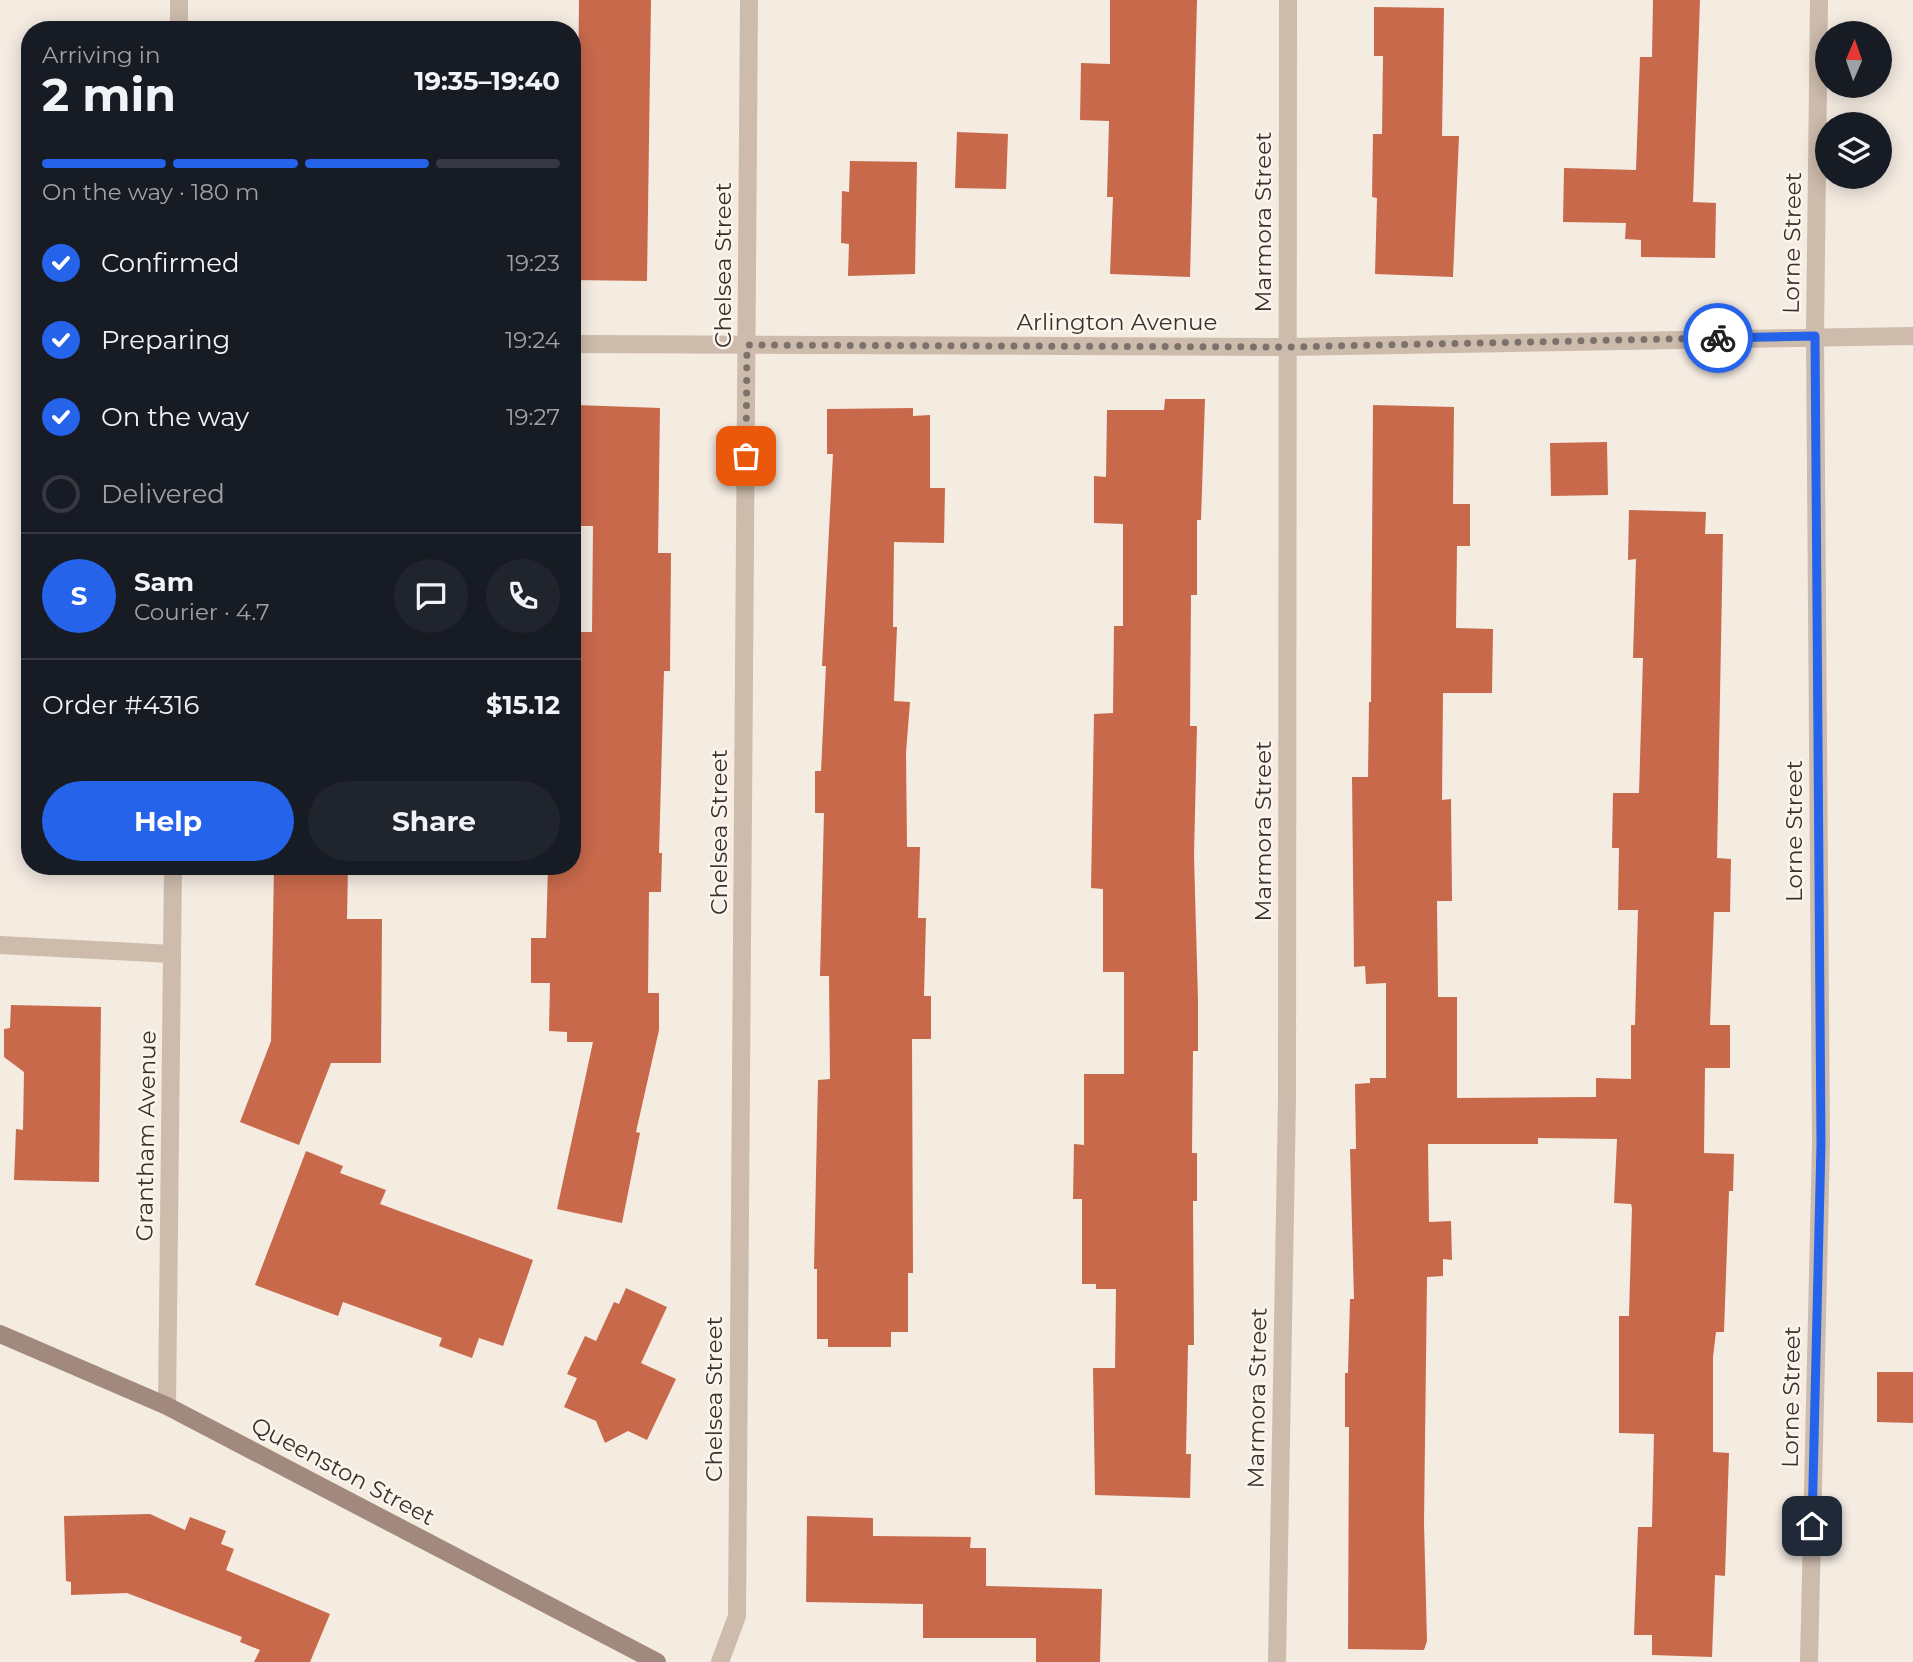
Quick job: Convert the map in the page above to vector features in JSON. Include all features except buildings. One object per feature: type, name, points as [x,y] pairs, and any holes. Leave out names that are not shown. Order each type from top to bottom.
[{"type":"main road","name":"Queenston Street","points":[[0,1334],[167,1406],[657,1662]]},
{"type":"street","points":[[179,0],[179,21]]},
{"type":"street","name":"Chelsea Street","points":[[720,1662],[737,1616],[749,0]]},
{"type":"street","name":"Marmora Street","points":[[1277,1662],[1287,1099],[1288,0]]},
{"type":"street","name":"Lorne Street","points":[[1809,1662],[1821,1144],[1815,336],[1819,0]]},
{"type":"street","name":"Arlington Avenue","points":[[581,344],[1287,347],[1913,335]]},
{"type":"street","name":"Grantham Avenue","points":[[167,1406],[173,875]]},
{"type":"street","points":[[0,945],[172,954]]},
{"type":"way so far","points":[[746,456],[747,345],[1287,347],[1718,338]]},
{"type":"route","points":[[1718,338],[1815,336],[1821,1144],[1812,1526]]}]
